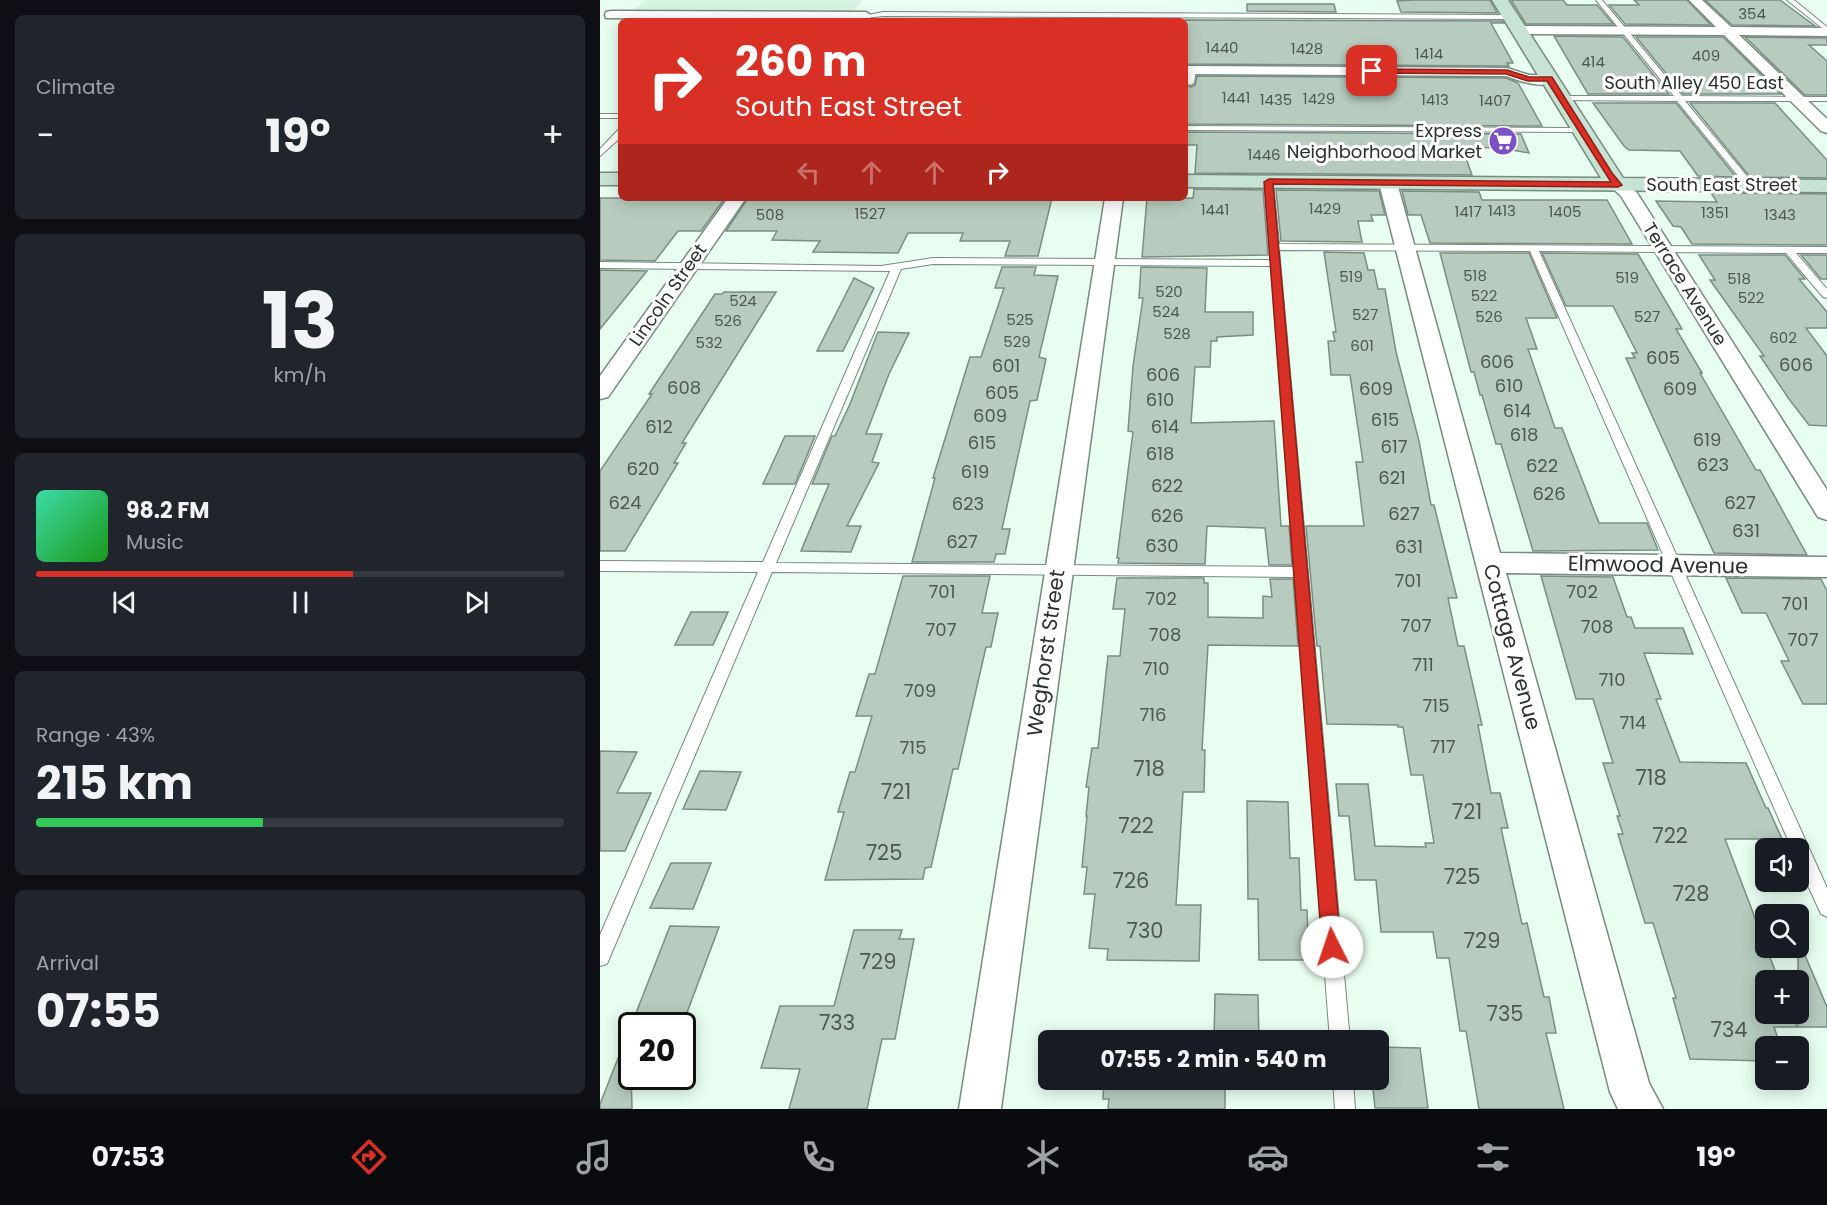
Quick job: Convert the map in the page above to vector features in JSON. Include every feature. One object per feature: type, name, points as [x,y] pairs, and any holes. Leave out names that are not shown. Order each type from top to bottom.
[{"type":"main road","name":"Terrace Avenue","points":[[1500,0],[1618,185]]},
{"type":"main road","points":[[600,179],[618,179]]},
{"type":"main road","name":"South East Street","points":[[1188,181],[1827,186]]},
{"type":"street","points":[[600,24],[629,0]]},
{"type":"street","points":[[611,15],[864,18],[876,0]]},
{"type":"street","points":[[1695,0],[1827,128]]},
{"type":"street","points":[[1515,24],[1625,31],[1827,31]]},
{"type":"street","points":[[1188,77],[1513,85],[1528,79],[1550,79]]},
{"type":"street","name":"Cottage Avenue","points":[[1388,183],[1631,1092],[1642,1109]]},
{"type":"street","name":"Terrace Avenue","points":[[1618,185],[1628,193],[1827,511]]},
{"type":"street","name":"Lincoln Street","points":[[600,392],[735,201]]},
{"type":"street","name":"Weghorst Street","points":[[980,1109],[1114,201]]},
{"type":"street","name":"Elmwood Avenue","points":[[1490,563],[1827,567]]},
{"type":"lane","points":[[1599,0],[1751,186]]},
{"type":"lane","points":[[1790,0],[1827,31]]},
{"type":"lane","points":[[864,18],[888,14],[1139,18]]},
{"type":"lane","points":[[1188,19],[1515,24]]},
{"type":"lane","name":"South Alley 450 East","points":[[1562,98],[1827,99]]},
{"type":"lane","points":[[600,116],[618,116]]},
{"type":"lane","points":[[1188,128],[1581,130]]},
{"type":"lane","points":[[600,154],[618,135]]},
{"type":"lane","points":[[1269,182],[1339,1030]]},
{"type":"lane","points":[[1275,247],[1827,250]]},
{"type":"lane","points":[[1533,248],[1827,908]]},
{"type":"lane","points":[[1789,250],[1827,295]]},
{"type":"lane","points":[[600,265],[881,269],[933,261],[1276,263]]},
{"type":"lane","points":[[600,957],[897,267]]},
{"type":"lane","points":[[600,566],[1301,572]]},
{"type":"lane","points":[[1344,1090],[1345,1109]]},
{"type":"shaded area","points":[[646,0],[862,0],[852,13],[630,12]]},
{"type":"building","points":[[1490,0],[1497,13],[1401,12],[1397,1]]},
{"type":"building","points":[[1511,0],[1563,0],[1567,5],[1597,5],[1613,24],[1526,24]]},
{"type":"building","points":[[1634,0],[1687,0],[1711,25],[1625,24],[1609,5],[1639,5]]},
{"type":"building","points":[[1705,0],[1780,0],[1815,26],[1732,25]]},
{"type":"building","points":[[1247,4],[1334,4],[1336,12],[1247,11]]},
{"type":"building","points":[[1188,20],[1502,21],[1504,23],[1491,23],[1513,63],[1507,63],[1509,66],[1188,64]]},
{"type":"building","points":[[1554,36],[1623,37],[1669,94],[1588,94]]},
{"type":"building","points":[[1636,37],[1723,37],[1781,94],[1683,94]]},
{"type":"building","points":[[1745,37],[1827,38],[1827,45],[1809,45],[1827,61],[1827,95],[1805,95]]},
{"type":"building","points":[[1197,76],[1506,78],[1518,83],[1542,126],[1188,124],[1188,86],[1195,85]]},
{"type":"building","points":[[1593,103],[1676,103],[1736,177],[1698,176],[1680,151],[1629,150]]},
{"type":"building","points":[[1690,103],[1775,103],[1827,160],[1827,178],[1750,177]]},
{"type":"building","points":[[1188,132],[1521,134],[1529,153],[1501,148],[1462,147],[1472,175],[1195,173],[1197,145],[1188,145]]},
{"type":"building","points":[[1194,189],[1263,190],[1268,255],[1142,257],[1147,201],[1188,201],[1188,198],[1193,198]]},
{"type":"building","points":[[1276,190],[1379,191],[1385,215],[1371,215],[1373,221],[1358,221],[1362,242],[1281,241]]},
{"type":"building","points":[[1402,191],[1479,192],[1482,200],[1607,200],[1632,244],[1430,243],[1421,215],[1408,215]]},
{"type":"building","points":[[1711,193],[1827,194],[1827,245],[1692,244],[1681,227],[1673,226],[1656,201],[1717,202]]},
{"type":"building","points":[[600,198],[618,198],[618,201],[723,201],[701,231],[678,231],[655,261],[600,260]]},
{"type":"building","points":[[746,201],[1051,201],[1038,256],[1005,256],[1010,241],[960,241],[963,233],[908,233],[898,253],[813,252],[820,241],[772,240],[777,231],[726,231]]},
{"type":"building","points":[[1324,252],[1364,253],[1368,270],[1374,270],[1378,289],[1385,289],[1396,352],[1419,441],[1431,505],[1434,505],[1457,598],[1448,598],[1458,646],[1464,646],[1482,725],[1478,725],[1491,793],[1500,793],[1508,828],[1501,828],[1522,924],[1527,923],[1544,997],[1549,997],[1556,1033],[1546,1033],[1564,1109],[1479,1109],[1466,1031],[1460,1031],[1449,958],[1437,958],[1433,932],[1381,932],[1376,880],[1355,880],[1349,816],[1339,816],[1336,784],[1368,784],[1375,846],[1426,847],[1425,843],[1434,843],[1423,775],[1411,775],[1403,727],[1398,727],[1398,725],[1327,724],[1306,526],[1364,526],[1356,462],[1363,462],[1350,375],[1331,375],[1328,341],[1335,341],[1333,332],[1336,332]]},
{"type":"building","points":[[1440,253],[1529,253],[1557,318],[1526,318],[1537,349],[1528,349],[1555,428],[1562,428],[1599,523],[1647,523],[1658,550],[1533,551],[1501,444],[1496,444],[1482,395],[1480,395],[1474,372],[1471,372]]},
{"type":"building","points":[[1542,253],[1638,254],[1682,329],[1676,329],[1702,373],[1700,373],[1756,470],[1760,470],[1807,555],[1714,553],[1626,358],[1635,358],[1632,353],[1637,353],[1613,306],[1566,306]]},
{"type":"building","points":[[1699,255],[1785,255],[1805,279],[1799,279],[1827,312],[1827,328],[1806,328],[1827,356],[1827,426],[1809,425],[1789,399],[1760,356],[1764,356],[1710,280],[1715,280]]},
{"type":"building","points":[[1801,255],[1827,255],[1827,279],[1821,279]]},
{"type":"building","points":[[1002,267],[1036,267],[1034,275],[1058,276],[1039,357],[1046,359],[1037,400],[1030,401],[1002,529],[1010,529],[1005,554],[996,554],[994,562],[912,562],[935,478],[933,478],[970,357],[981,357],[1004,288],[995,288]]},
{"type":"building","points":[[1141,267],[1207,268],[1205,312],[1253,312],[1253,335],[1217,337],[1217,341],[1211,341],[1210,367],[1195,367],[1191,423],[1274,421],[1281,526],[1289,526],[1292,565],[1269,565],[1265,528],[1207,526],[1205,564],[1118,563],[1133,432],[1128,431],[1133,366],[1143,298],[1139,298]]},
{"type":"building","points":[[600,270],[647,271],[600,329]]},
{"type":"building","points":[[854,278],[874,288],[843,351],[817,351]]},
{"type":"building","points":[[776,292],[682,443],[686,443],[674,463],[678,463],[625,551],[600,551],[600,471],[715,294]]},
{"type":"building","points":[[878,332],[909,333],[889,374],[866,434],[882,434],[872,462],[879,463],[847,526],[861,526],[851,552],[801,551],[829,484],[812,484],[832,436],[835,436],[850,404]]},
{"type":"building","points":[[785,436],[815,436],[795,484],[763,484]]},
{"type":"building","points":[[903,576],[990,576],[982,613],[998,613],[991,647],[986,647],[958,769],[953,769],[931,867],[925,868],[923,879],[825,880],[844,812],[838,812],[850,772],[855,772],[872,716],[856,716],[869,674],[875,674]]},
{"type":"building","points":[[1541,576],[1613,577],[1627,617],[1631,617],[1635,628],[1683,628],[1693,654],[1644,653],[1661,699],[1656,699],[1680,762],[1746,763],[1782,838],[1725,839],[1755,918],[1755,958],[1770,958],[1775,970],[1755,970],[1755,1024],[1796,1024],[1797,1027],[1774,1027],[1777,1036],[1755,1036],[1755,1061],[1690,1059],[1673,998],[1676,998],[1653,923],[1645,923],[1618,834],[1623,834],[1617,816],[1620,816],[1603,763],[1613,763],[1593,699],[1576,699]]},
{"type":"building","points":[[1117,578],[1204,578],[1204,583],[1208,583],[1208,617],[1263,618],[1263,596],[1272,597],[1270,579],[1293,579],[1298,646],[1208,645],[1202,750],[1205,750],[1204,792],[1183,792],[1176,905],[1201,905],[1199,961],[1107,960],[1108,949],[1089,948],[1095,894],[1084,894],[1087,867],[1082,867],[1089,787],[1086,787],[1092,748],[1098,748],[1108,656],[1120,656],[1125,609],[1113,609]]},
{"type":"building","points":[[1726,578],[1821,579],[1827,591],[1827,704],[1803,704],[1781,661],[1789,661],[1766,613],[1742,613]]},
{"type":"building","points":[[691,612],[728,612],[713,645],[675,645]]},
{"type":"building","points":[[600,751],[637,752],[617,793],[651,793],[625,851],[600,851]]},
{"type":"building","points":[[700,771],[741,772],[726,810],[683,809]]},
{"type":"building","points":[[1247,801],[1288,802],[1290,858],[1299,858],[1301,910],[1307,910],[1309,960],[1259,960],[1258,899],[1248,899]]},
{"type":"building","points":[[671,863],[711,863],[693,909],[650,908]]},
{"type":"building","points":[[670,926],[719,927],[687,1012],[636,1012]]},
{"type":"building","points":[[854,930],[902,930],[899,939],[914,939],[895,1039],[882,1039],[867,1109],[789,1109],[800,1069],[761,1068],[780,1006],[834,1006]]},
{"type":"building","points":[[1798,958],[1806,958],[1827,1007],[1827,1027],[1798,1027],[1798,1024],[1809,1024],[1809,970],[1798,970]]},
{"type":"building","points":[[1215,994],[1258,995],[1259,1030],[1214,1030]]},
{"type":"building","points":[[1389,1047],[1420,1048],[1428,1108],[1375,1108],[1373,1090],[1389,1090]]},
{"type":"building","points":[[618,1058],[618,1090],[632,1090],[632,1109],[600,1109]]},
{"type":"building","points":[[1103,1090],[1225,1090],[1225,1109],[1108,1109],[1109,1099],[1103,1099]]},
{"type":"place","name":"Express Neighborhood Market","points":[[1503,141]]},
{"type":"route","points":[[1332,947],[1269,182],[1618,185],[1550,79],[1528,79],[1507,72],[1372,71]]}]
